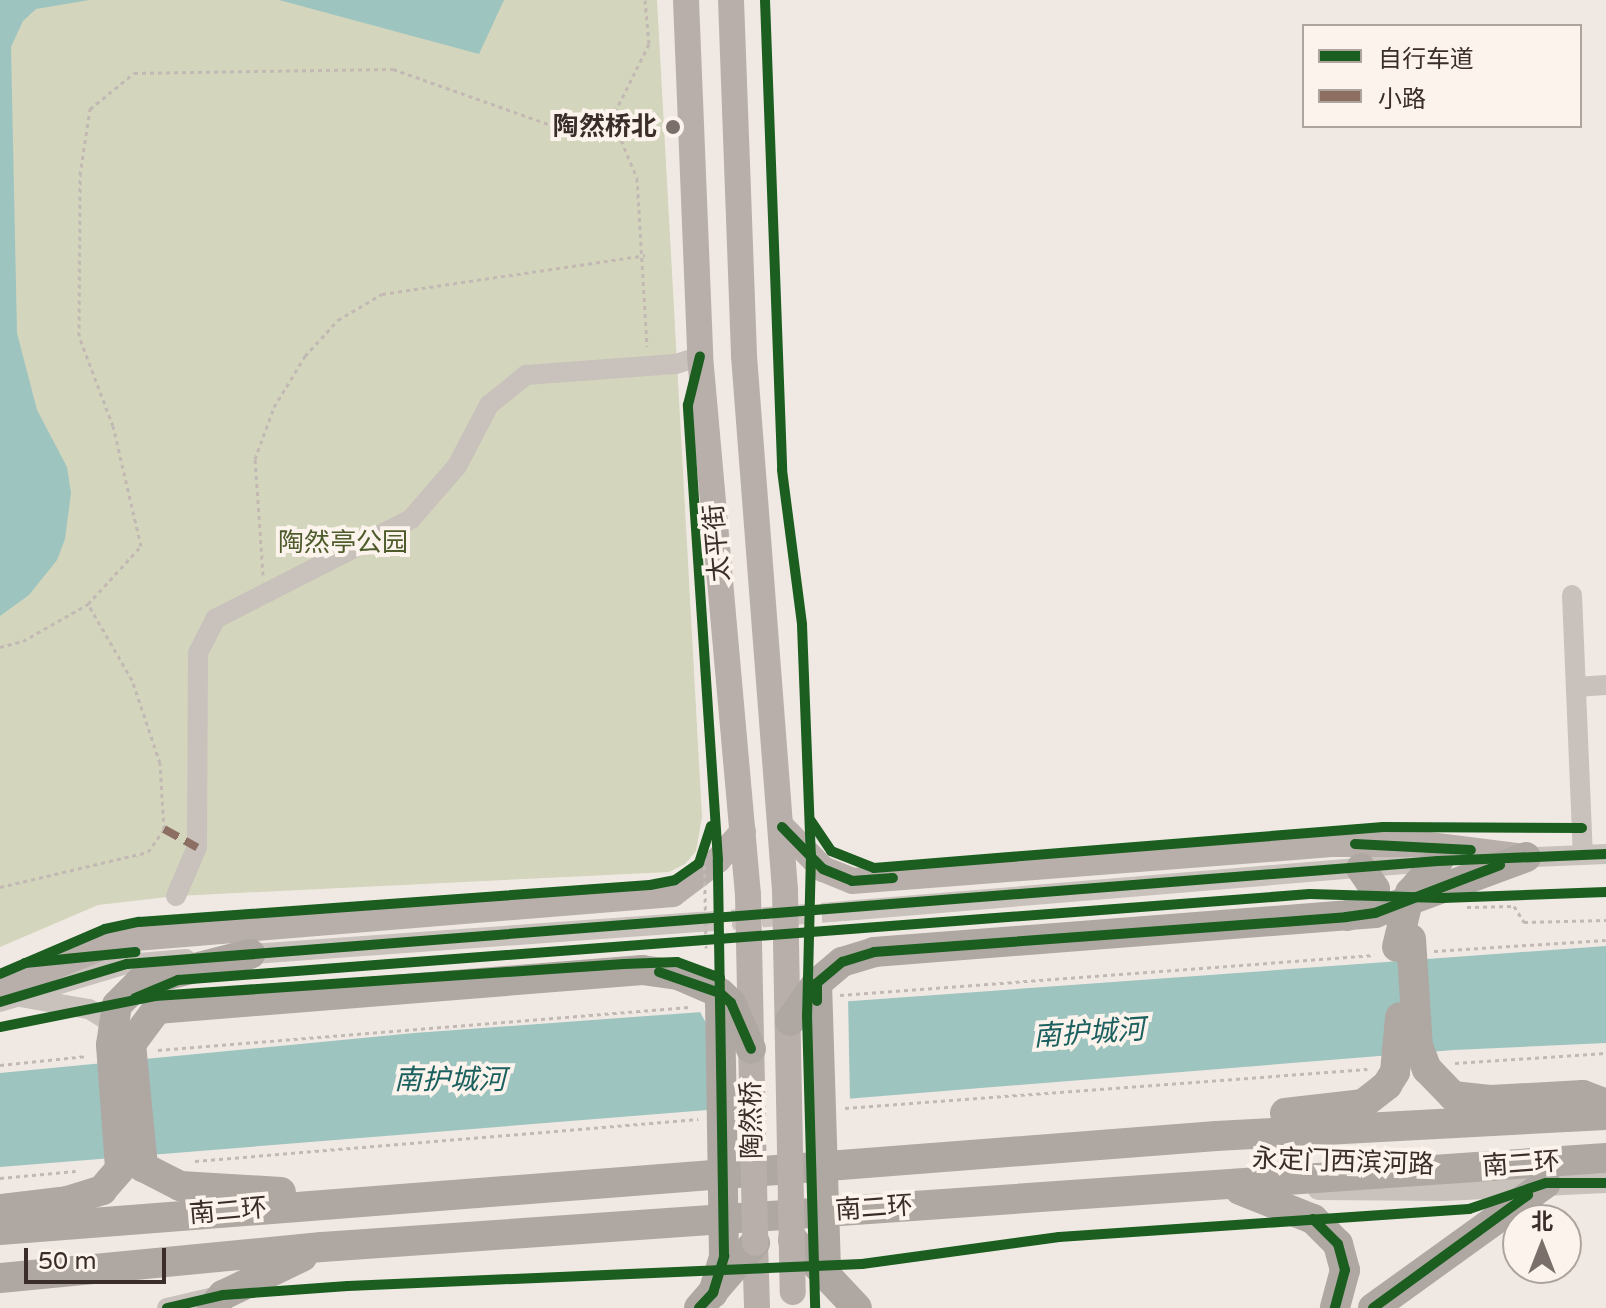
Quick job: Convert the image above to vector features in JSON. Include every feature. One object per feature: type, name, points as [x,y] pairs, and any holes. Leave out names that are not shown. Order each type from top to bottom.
[{"type":"highway","points":[[790,1021],[817,983],[842,962],[874,952],[1375,913],[1442,891],[1526,857]]},
{"type":"highway","points":[[1346,917],[1372,899],[1375,889],[1361,868]]},
{"type":"highway","points":[[1216,1136],[1266,1114],[1363,1104],[1387,1085],[1395,1072],[1400,1047],[1401,941],[1442,891]]},
{"type":"highway","points":[[1346,917],[1370,922],[1401,941],[1418,1046],[1427,1069],[1453,1096],[1490,1100],[1583,1095],[1606,1103]]},
{"type":"highway","points":[[131,1168],[117,1005],[140,982],[250,954]]},
{"type":"highway","points":[[118,1036],[157,1009],[642,970],[678,975],[720,993],[731,1003],[751,1049]]},
{"type":"highway","points":[[817,983],[826,1276]]},
{"type":"highway","points":[[706,1301],[724,1256],[720,993]]},
{"type":"highway","name":"南二环","points":[[0,1230],[1216,1136],[1606,1115]]},
{"type":"highway","name":"南二环","points":[[0,1278],[322,1247],[1606,1158]]},
{"type":"highway","points":[[131,1168],[180,1186],[261,1189],[313,1204]]},
{"type":"highway","points":[[0,1209],[67,1201],[102,1190],[131,1168]]},
{"type":"highway","points":[[1373,1308],[1546,1183]]},
{"type":"highway","points":[[1223,1185],[1313,1219],[1338,1244],[1345,1270],[1335,1308]]},
{"type":"highway","points":[[793,1240],[857,1308]]},
{"type":"highway","points":[[706,1301],[755,1243]]},
{"type":"highway","points":[[217,1302],[322,1247]]},
{"type":"main road","name":"太平街","points":[[686,0],[724,830],[748,895]]},
{"type":"main road","name":"太平街","points":[[731,0],[744,356],[785,890]]},
{"type":"main road","points":[[782,827],[823,869],[852,881],[1332,844],[1421,844],[1526,857]]},
{"type":"main road","points":[[5,995],[123,939],[662,896],[690,885],[724,830]]},
{"type":"main road","name":"陶然桥","points":[[785,890],[790,1021],[793,1300]]},
{"type":"main road","name":"陶然桥","points":[[748,895],[757,1302]]},
{"type":"street","points":[[176,896],[197,847],[198,653],[215,619],[411,519],[457,466],[489,405],[526,375],[647,366],[700,356]]},
{"type":"street","points":[[1572,595],[1583,855]]},
{"type":"street","points":[[1576,687],[1606,685]]},
{"type":"street","points":[[1526,857],[1606,854]]},
{"type":"street","points":[[844,911],[1361,868],[1442,891]]},
{"type":"street","points":[[5,995],[127,964],[703,920]]},
{"type":"street","points":[[5,995],[89,1009],[118,1036]]},
{"type":"street","name":"永定门西滨河路","points":[[1223,1185],[1365,1192],[1606,1183]]},
{"type":"street","points":[[167,1308],[217,1302]]},
{"type":"path","points":[[0,647],[23,641],[88,604],[141,546],[113,426],[79,336],[80,175],[90,109],[134,73],[393,69],[579,135],[612,118],[649,44],[645,0]]},
{"type":"path","points":[[612,118],[637,178],[645,255],[647,366]]},
{"type":"path","points":[[265,594],[255,459],[274,407],[305,356],[338,320],[382,294],[645,255]]},
{"type":"path","points":[[0,887],[148,852],[164,829],[160,763],[132,680],[88,604]]},
{"type":"path","points":[[706,948],[711,851],[724,830]]},
{"type":"path","points":[[693,869],[724,830]]},
{"type":"path","points":[[711,851],[719,896],[719,952]]},
{"type":"path","points":[[1442,891],[1518,896]]},
{"type":"path","points":[[1442,891],[1514,906],[1524,922],[1606,919]]},
{"type":"path","points":[[703,920],[727,938]]},
{"type":"green space","name":"陶然亭公园","points":[[0,0],[657,0],[702,817],[696,851],[685,864],[669,872],[176,896],[98,905],[0,947]]},
{"type":"water","points":[[0,0],[89,0],[36,9],[23,21],[11,47],[17,333],[37,410],[67,467],[71,493],[65,539],[57,560],[29,595],[0,616]]},
{"type":"water","points":[[279,0],[504,0],[479,54]]},
{"type":"water","name":"南护城河","points":[[1606,946],[1606,1043],[1454,1050],[0,1167],[0,1073],[414,1033]]},
{"type":"pier","points":[[848,997],[850,1102],[709,1113],[706,1023],[698,1008]]},
{"type":"tunnel","points":[[702,922],[844,911]]},
{"type":"marked path","points":[[164,829],[197,847]]},
{"type":"cycle path","points":[[765,0],[782,470],[802,625],[811,855],[807,1015],[815,1308]]},
{"type":"cycle path","points":[[699,1308],[713,1293],[724,1256],[718,860],[688,405],[700,356]]},
{"type":"cycle path","points":[[811,821],[831,851],[874,868],[1383,827],[1582,828]]},
{"type":"cycle path","points":[[0,974],[105,929],[139,922],[650,885],[675,880],[699,863],[711,826]]},
{"type":"cycle path","points":[[782,827],[823,869],[852,881],[893,878]]},
{"type":"cycle path","points":[[1355,844],[1471,850]]},
{"type":"cycle path","points":[[0,1002],[127,964],[1438,861],[1606,854]]},
{"type":"cycle path","points":[[817,1001],[817,983],[842,962],[874,952],[1375,913],[1500,865]]},
{"type":"cycle path","points":[[135,998],[178,980],[1310,894],[1442,898],[1606,892]]},
{"type":"cycle path","points":[[25,963],[135,952]]},
{"type":"cycle path","points":[[0,1027],[155,996],[624,964],[677,962],[720,978]]},
{"type":"cycle path","points":[[659,972],[720,993],[731,1003],[751,1049]]},
{"type":"cycle path","points":[[167,1308],[223,1295],[348,1286],[862,1264],[1059,1237],[1469,1209],[1546,1183],[1606,1183]]},
{"type":"cycle path","points":[[1373,1308],[1528,1195]]},
{"type":"cycle path","points":[[1313,1219],[1338,1244],[1345,1270],[1335,1308]]},
{"type":"place","name":"陶然桥北","points":[[673,127]]}]
